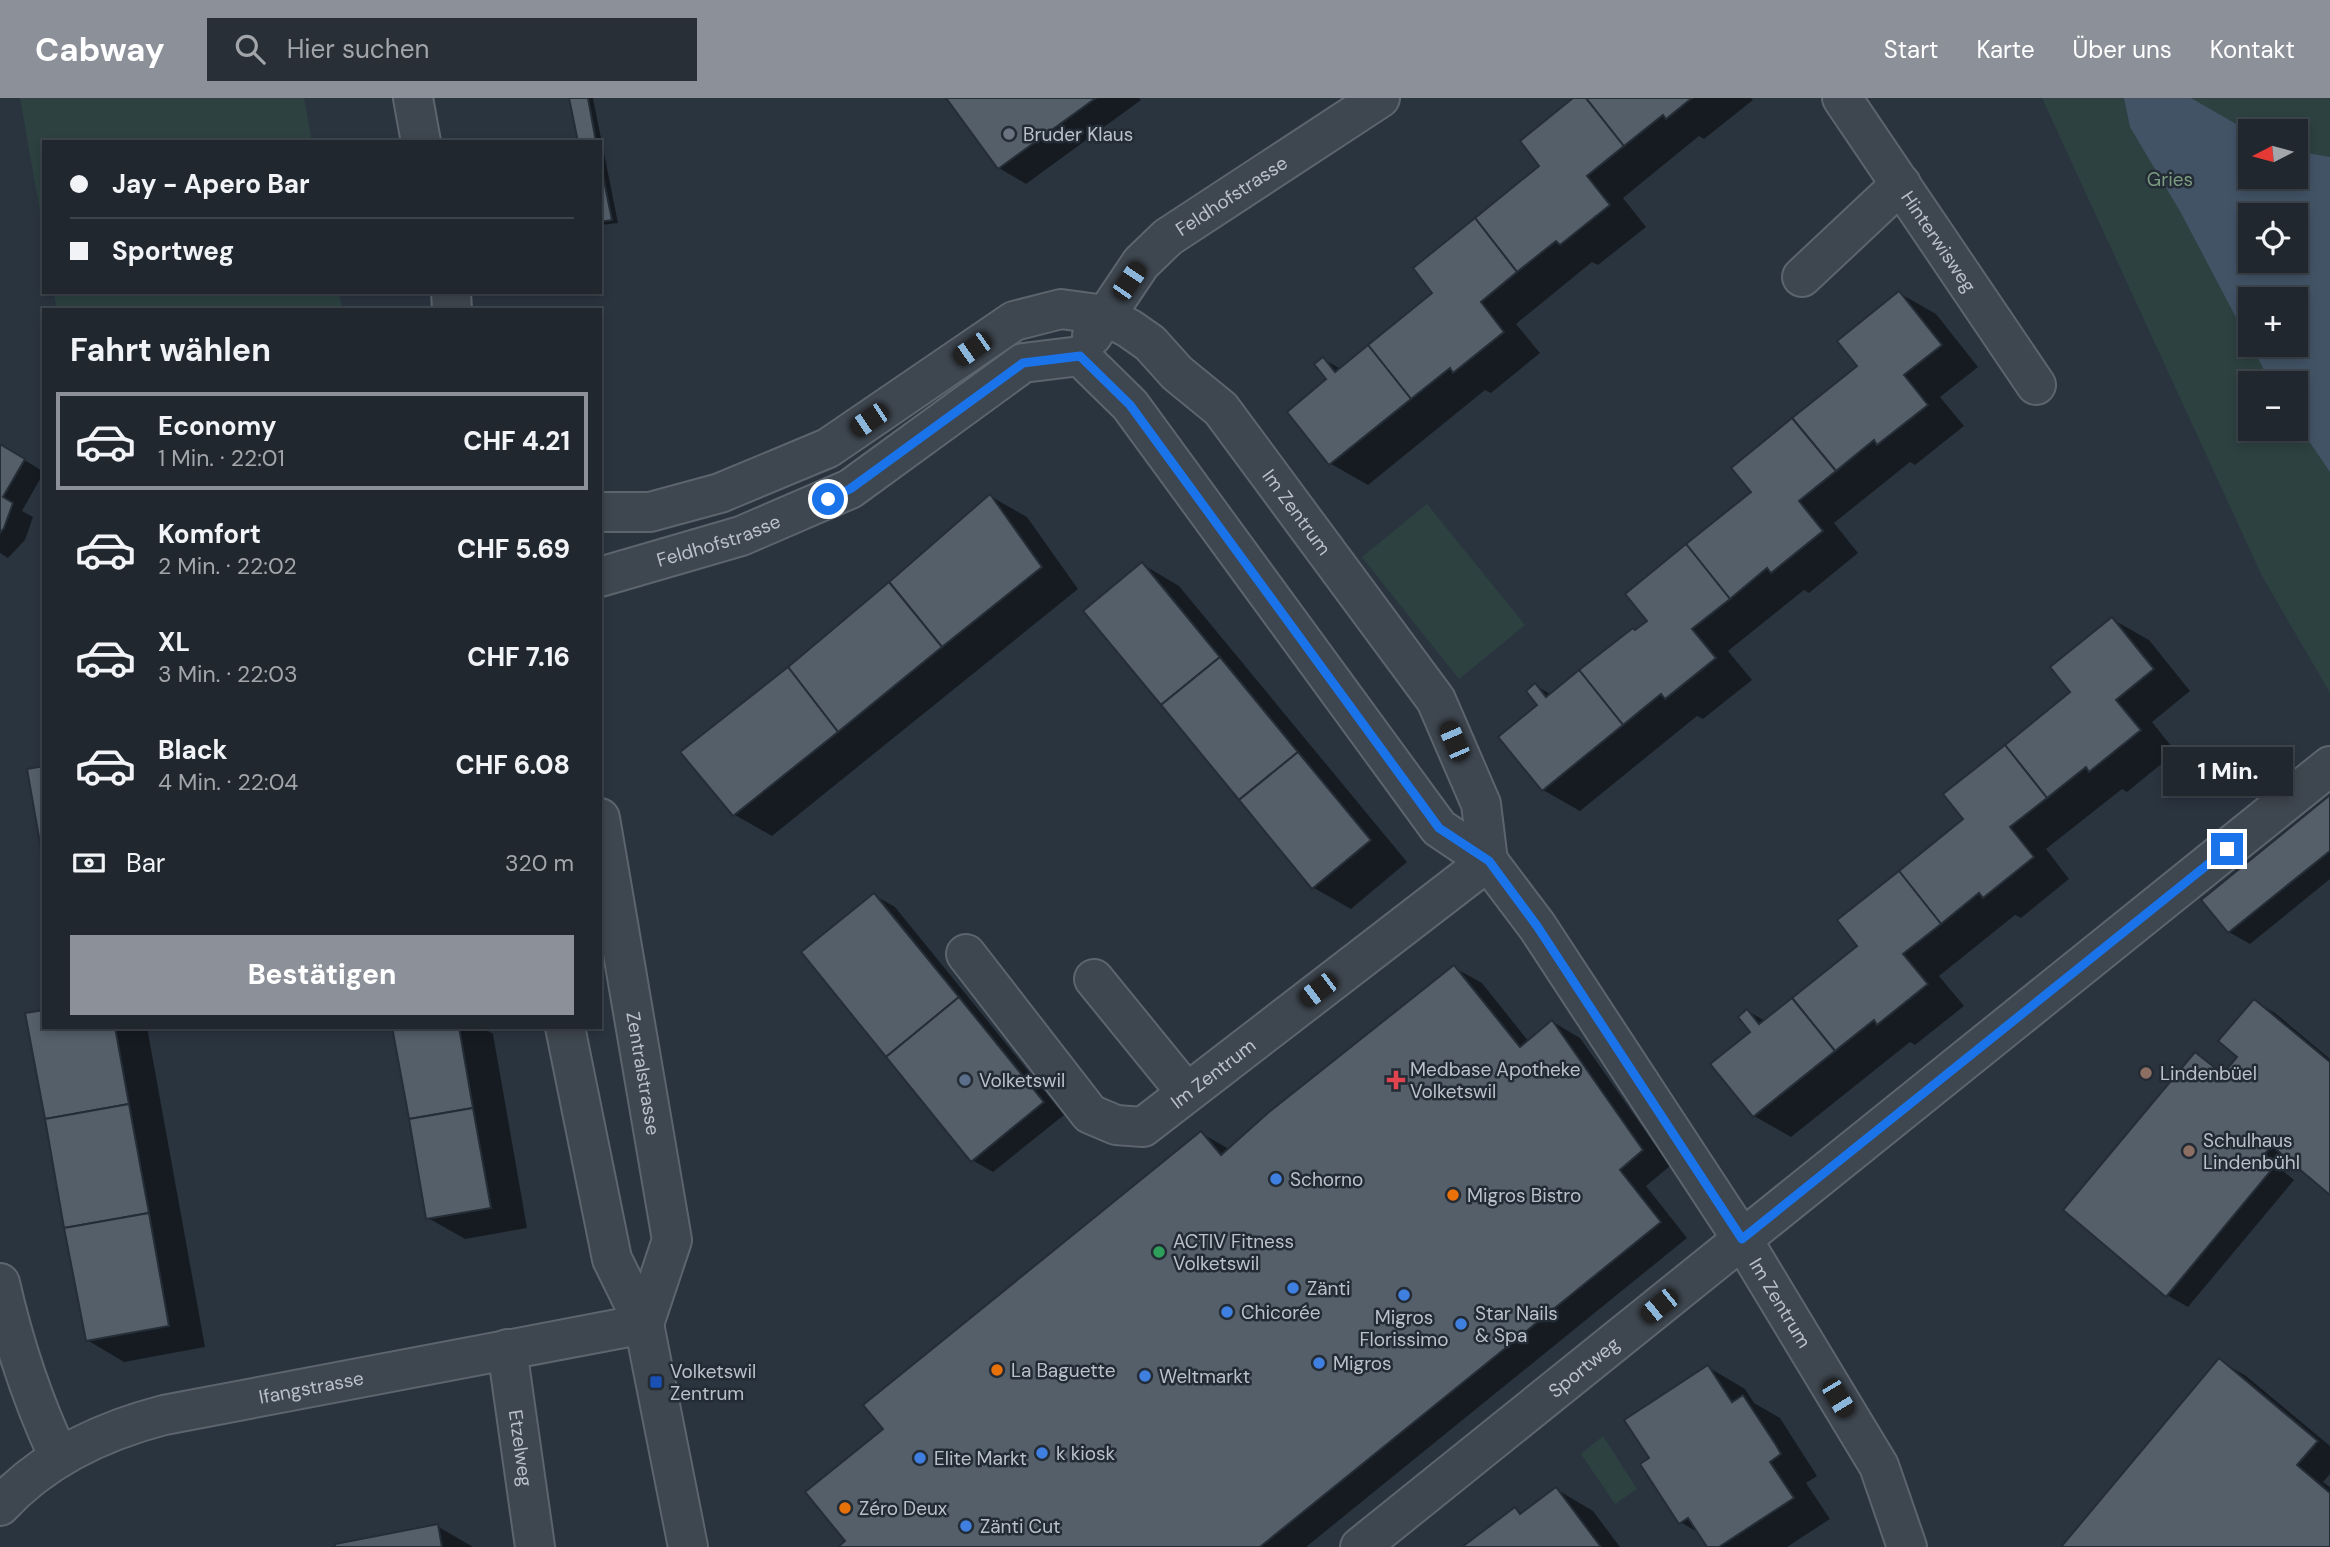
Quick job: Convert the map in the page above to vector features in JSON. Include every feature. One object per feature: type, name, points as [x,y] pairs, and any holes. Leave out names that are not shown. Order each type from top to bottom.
[{"type":"street","points":[[413,98],[421,140]]},
{"type":"street","name":"Feldhofstrasse","points":[[602,576],[741,536],[850,489],[1023,363],[1080,356],[1141,263],[1168,237],[1380,98]]},
{"type":"street","name":"Hinterwisweg","points":[[1842,98],[2036,385]]},
{"type":"street","points":[[1802,277],[1901,184]]},
{"type":"street","points":[[602,512],[650,512],[720,493],[828,448],[1014,321],[1061,309],[1105,315]]},
{"type":"street","name":"Im Zentrum","points":[[1105,315],[1150,342],[1177,373],[1221,409],[1437,700],[1481,804],[1489,861]]},
{"type":"street","name":"Im Zentrum","points":[[1080,356],[1130,405],[1439,828],[1489,861],[1537,926],[1742,1239],[1879,1466],[1907,1547]]},
{"type":"street","name":"Sportweg","points":[[1360,1547],[2330,766]]},
{"type":"street","name":"Zentralstrasse","points":[[602,830],[672,1240],[644,1324]]},
{"type":"street","name":"Im Zentrum","points":[[966,954],[1090,1114],[1116,1125],[1143,1127],[1489,861]]},
{"type":"street","points":[[1094,978],[1186,1092]]},
{"type":"street","name":"Zentralstrasse","points":[[565,1029],[612,1259],[644,1324],[688,1547]]},
{"type":"street","points":[[0,1283],[12,1335],[36,1408],[59,1457]]},
{"type":"street","name":"Ifangstrasse","points":[[0,1506],[14,1491],[59,1457],[125,1425],[164,1415],[644,1324]]},
{"type":"street","name":"Etzelweg","points":[[507,1349],[536,1547]]},
{"type":"green space","points":[[20,98],[304,98],[312,140],[42,140],[42,223]]},
{"type":"green space","name":"Gries","points":[[2042,98],[2330,98],[2330,693],[2262,576]]},
{"type":"green space","points":[[54,294],[339,294],[342,308],[57,308]]},
{"type":"green space","points":[[1427,504],[1525,625],[1459,679],[1362,557]]},
{"type":"green space","points":[[1603,1436],[1637,1489],[1615,1504],[1581,1454]]},
{"type":"water","points":[[2124,98],[2191,98],[2238,125],[2238,189],[2308,189],[2308,153],[2330,157],[2330,472],[2308,440],[2308,371],[2265,371],[2257,357],[2308,357],[2308,287],[2238,287],[2238,321],[2181,213],[2130,127]]},
{"type":"building","points":[[569,98],[588,98],[596,140],[578,140]]},
{"type":"building","name":"Bruder Klaus","points":[[946,98],[1096,98],[998,169]]},
{"type":"building","points":[[1573,98],[1586,98],[1624,146],[1587,176],[1610,205],[1560,245],[1556,241],[1517,272],[1475,218],[1539,166],[1520,141]]},
{"type":"building","points":[[1586,98],[1692,98],[1666,119],[1663,115],[1624,146]]},
{"type":"building","points":[[602,171],[612,220],[602,222]]},
{"type":"building","points":[[1475,218],[1517,272],[1481,302],[1504,332],[1453,373],[1450,368],[1411,399],[1368,345],[1432,293],[1413,268]]},
{"type":"building","points":[[1899,291],[1942,345],[1904,375],[1928,405],[1877,445],[1874,440],[1836,471],[1792,418],[1857,366],[1837,341]]},
{"type":"building","points":[[1368,345],[1411,399],[1329,465],[1287,412],[1326,379],[1314,364],[1323,357],[1335,372]]},
{"type":"building","points":[[1792,418],[1836,471],[1799,501],[1823,531],[1771,573],[1767,568],[1730,599],[1686,544],[1751,492],[1731,468]]},
{"type":"building","points":[[0,444],[25,459],[3,497],[13,503],[0,533]]},
{"type":"building","points":[[990,494],[1042,567],[942,647],[889,582]]},
{"type":"building","points":[[1686,544],[1730,599],[1692,629],[1716,658],[1665,699],[1661,694],[1623,725],[1579,670],[1633,628],[1635,630],[1647,621],[1625,594]]},
{"type":"building","points":[[1142,562],[1220,657],[1161,705],[1083,611]]},
{"type":"building","points":[[889,582],[942,647],[838,732],[788,667]]},
{"type":"building","points":[[2112,617],[2154,669],[2116,700],[2141,730],[2089,772],[2086,767],[2047,798],[2005,745],[2070,692],[2050,667]]},
{"type":"building","points":[[1220,657],[1298,752],[1239,800],[1161,705]]},
{"type":"building","points":[[788,667],[838,732],[733,816],[680,752]]},
{"type":"building","points":[[1579,670],[1623,725],[1542,791],[1498,737],[1537,705],[1526,691],[1535,683],[1546,697]]},
{"type":"building","points":[[2005,745],[2047,798],[2010,827],[2034,857],[1983,898],[1979,893],[1941,924],[1899,871],[1963,819],[1943,794]]},
{"type":"building","points":[[1298,752],[1371,840],[1312,889],[1239,800]]},
{"type":"building","points":[[42,766],[41,849],[27,769]]},
{"type":"building","points":[[2330,795],[2330,851],[2228,933],[2201,900]]},
{"type":"building","points":[[1899,871],[1941,924],[1903,954],[1928,984],[1877,1025],[1874,1020],[1835,1051],[1792,998],[1857,946],[1837,920]]},
{"type":"building","points":[[874,893],[959,997],[886,1057],[801,952]]},
{"type":"building","name":"Zänti","points":[[1454,965],[1520,1047],[1552,1020],[1643,1150],[1620,1170],[1661,1222],[1260,1547],[838,1547],[845,1541],[805,1492],[883,1429],[863,1405],[1201,1131],[1221,1155],[1269,1112]]},
{"type":"building","name":"Volketswil","points":[[959,997],[1044,1102],[971,1162],[886,1057]]},
{"type":"building","points":[[1792,998],[1835,1051],[1753,1117],[1710,1064],[1750,1032],[1738,1017],[1747,1009],[1759,1024]]},
{"type":"building","name":"Schulhaus Lindenbühl","points":[[2254,999],[2330,1062],[2330,1195],[2272,1146],[2262,1157],[2274,1167],[2166,1297],[2063,1210],[2195,1052],[2223,1074],[2237,1057],[2218,1041]]},
{"type":"building","points":[[42,1010],[42,1029],[115,1029],[129,1104],[45,1119],[25,1013]]},
{"type":"building","points":[[392,1029],[459,1029],[473,1108],[409,1119]]},
{"type":"building","points":[[129,1104],[149,1213],[64,1228],[45,1119]]},
{"type":"building","points":[[473,1108],[491,1208],[426,1219],[409,1119]]},
{"type":"building","points":[[149,1213],[169,1326],[86,1341],[64,1228]]},
{"type":"building","points":[[2219,1358],[2318,1441],[2297,1465],[2330,1493],[2330,1547],[2061,1547]]},
{"type":"building","points":[[1708,1365],[1732,1402],[1743,1395],[1776,1445],[1781,1454],[1770,1462],[1794,1498],[1719,1547],[1707,1547],[1688,1518],[1679,1524],[1640,1464],[1649,1458],[1624,1420]]},
{"type":"building","points":[[1556,1487],[1601,1547],[1462,1547],[1515,1507],[1520,1514]]},
{"type":"building","points":[[438,1524],[442,1547],[335,1547],[335,1544]]},
{"type":"place","name":"Bruder Klaus","points":[[1009,134]]},
{"type":"place","name":"Lindenbüel","points":[[2146,1073]]},
{"type":"place","name":"Volketswil","points":[[965,1080]]},
{"type":"place","name":"Medbase Apotheke Volketswil","points":[[1396,1080]]},
{"type":"place","name":"Schulhaus Lindenbühl","points":[[2189,1151]]},
{"type":"place","name":"Schorno","points":[[1276,1179]]},
{"type":"place","name":"Migros Bistro","points":[[1453,1195]]},
{"type":"place","name":"ACTIV Fitness Volketswil","points":[[1159,1252]]},
{"type":"place","name":"Zänti","points":[[1293,1288]]},
{"type":"place","name":"Migros Florissimo","points":[[1404,1295]]},
{"type":"place","name":"Chicorée","points":[[1227,1312]]},
{"type":"place","name":"Star Nails & Spa","points":[[1461,1324]]},
{"type":"place","name":"Migros","points":[[1319,1363]]},
{"type":"place","name":"La Baguette","points":[[997,1370]]},
{"type":"place","name":"Weltmarkt","points":[[1145,1376]]},
{"type":"place","name":"Volketswil Zentrum","points":[[656,1382]]},
{"type":"place","name":"k kiosk","points":[[1042,1453]]},
{"type":"place","name":"Elite Markt","points":[[920,1458]]},
{"type":"place","name":"Zéro Deux","points":[[845,1508]]},
{"type":"place","name":"Zänti Cut","points":[[966,1526]]},
{"type":"route","points":[[828,499],[850,489],[1023,363],[1080,356],[1130,405],[1439,828],[1489,861],[1537,926],[1742,1239],[2227,849]]}]
